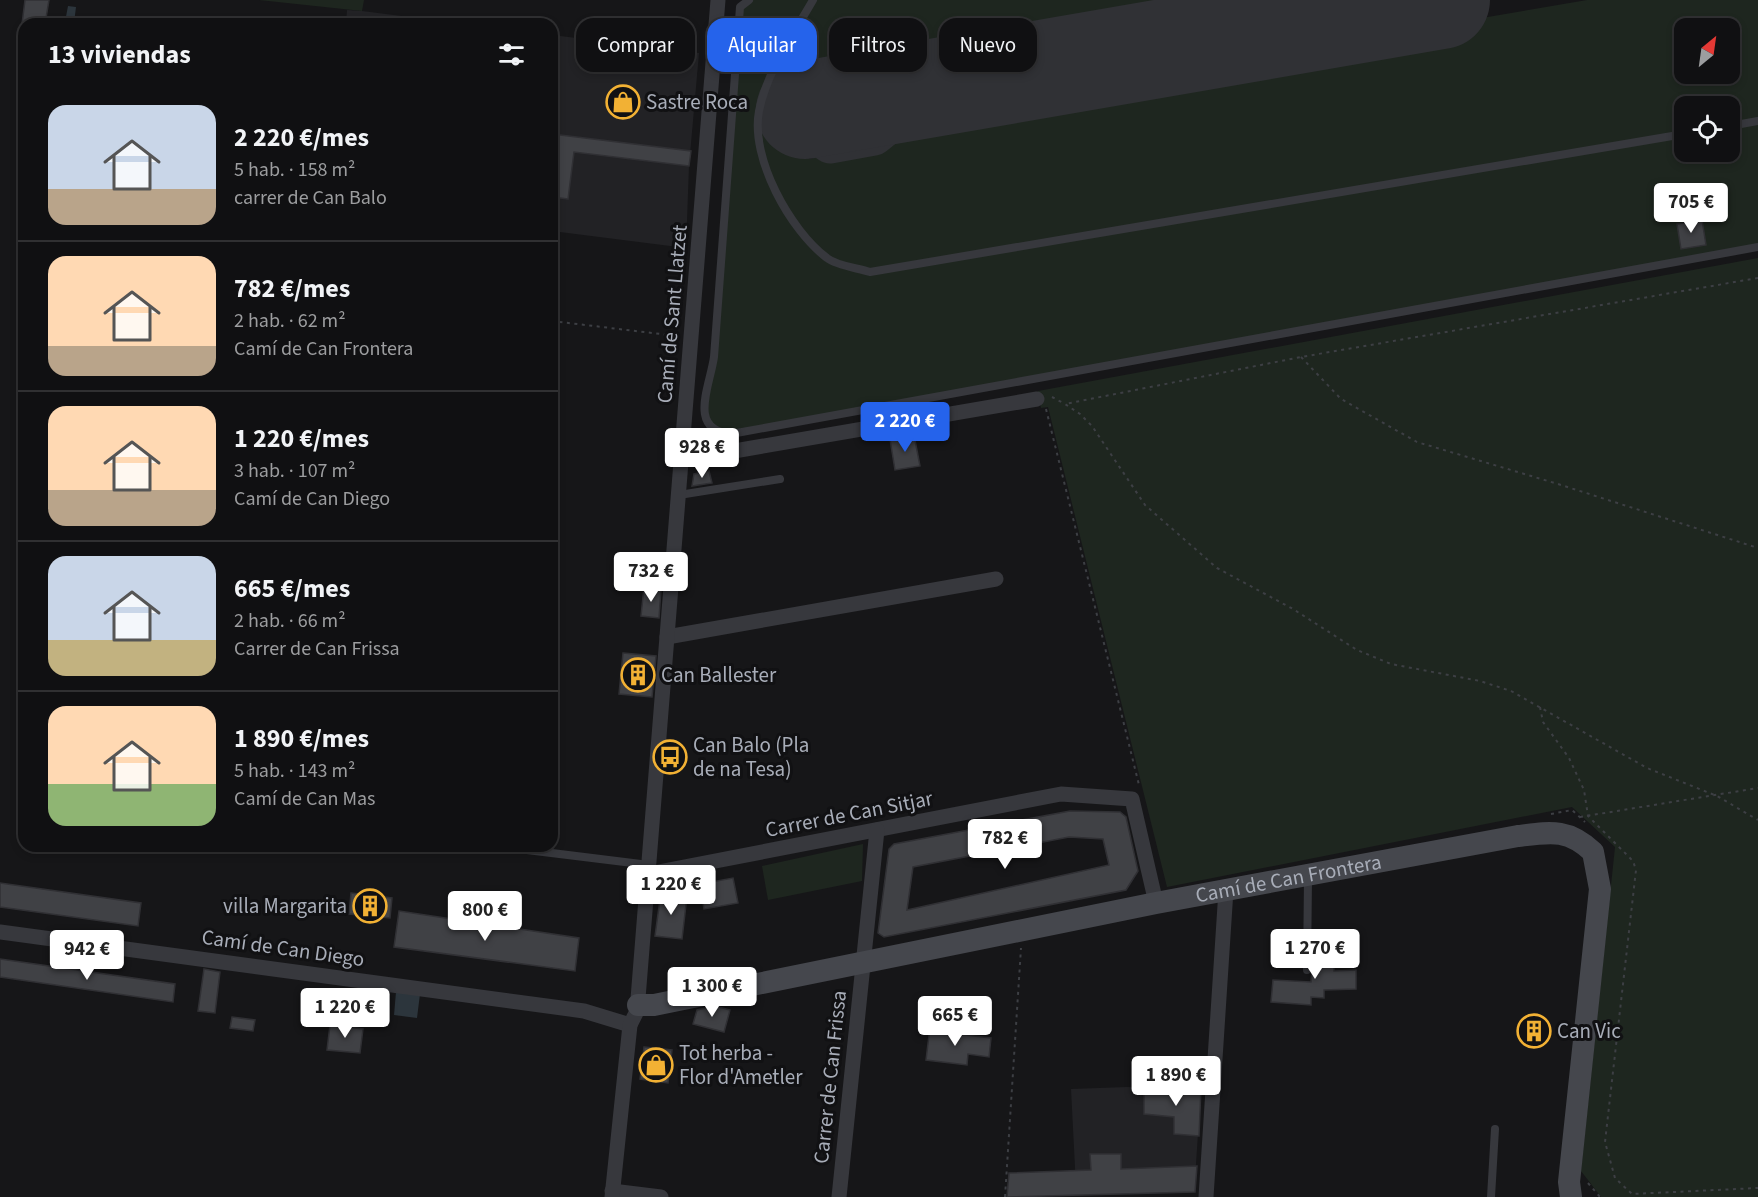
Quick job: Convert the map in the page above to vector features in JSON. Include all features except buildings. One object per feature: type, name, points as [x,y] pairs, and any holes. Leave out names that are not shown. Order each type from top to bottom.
[{"type":"street","name":"Camí de Sant Llatzet","points":[[612,1194],[649,870],[718,0]]},
{"type":"street","points":[[682,460],[1037,399]]},
{"type":"street","points":[[668,637],[996,579]]},
{"type":"street","name":"Carrer de Can Sitjar","points":[[649,870],[877,830],[1061,794],[1131,799],[1156,903]]},
{"type":"street","name":"Carrer de Can Frissa","points":[[839,1197],[877,830]]},
{"type":"street","name":"Camí de Can Frontera","points":[[634,1015],[654,1005],[1023,932],[1156,903],[1539,833],[1571,835],[1593,852],[1600,889],[1569,1182],[1571,1197]]},
{"type":"street","points":[[1206,1197],[1226,890]]},
{"type":"street","name":"Camí de Can Diego","points":[[0,932],[584,1011],[634,1015]]},
{"type":"street","points":[[612,1194],[661,1197]]},
{"type":"lane","points":[[749,0],[740,7],[714,357],[710,384],[703,405],[708,424],[717,433],[731,434],[1758,247]]},
{"type":"lane","points":[[813,0],[773,69],[759,112],[761,158],[792,224],[828,260],[870,272],[1674,136]]},
{"type":"lane","points":[[1740,124],[1758,121]]},
{"type":"lane","points":[[679,495],[780,479]]},
{"type":"lane","points":[[534,852],[649,870]]},
{"type":"lane","points":[[1307,970],[1309,874]]},
{"type":"lane","points":[[1491,1197],[1495,1129]]},
{"type":"path","points":[[1758,278],[1301,357],[1065,404],[1092,426],[1145,505],[1217,568],[1293,609],[1357,650],[1390,664],[1480,681],[1511,691],[1647,768],[1717,796],[1758,820]]},
{"type":"path","points":[[558,322],[692,338]]},
{"type":"path","points":[[1301,357],[1341,399],[1418,442],[1758,548]]},
{"type":"path","points":[[1037,399],[1040,410],[1046,409],[1141,792]]},
{"type":"path","points":[[1540,706],[1543,722],[1569,758],[1584,790],[1588,816],[1633,861],[1636,870],[1605,1142],[1615,1178],[1632,1194],[1758,1188]]},
{"type":"path","points":[[1580,817],[1758,788]]},
{"type":"path","points":[[1548,814],[1572,810],[1588,825]]},
{"type":"path","points":[[1605,840],[1613,848]]},
{"type":"path","points":[[1005,1197],[1023,932]]},
{"type":"path","points":[[1586,1180],[1600,1197]]},
{"type":"shaded area","points":[[259,0],[364,0],[362,11]]},
{"type":"shaded area","points":[[749,0],[1298,0],[1037,46],[1037,18],[939,18],[939,63],[927,65],[927,18],[829,18],[829,72],[888,72],[797,88],[809,159],[881,145],[917,114],[1587,0],[1758,0],[1758,247],[731,434],[708,424],[708,391],[735,72],[817,72],[817,18],[739,18],[740,7]]},
{"type":"shaded area","points":[[68,6],[76,7],[75,18],[66,18]]},
{"type":"shaded area","points":[[347,10],[417,18],[346,18]]},
{"type":"shaded area","name":"Sastre Roca","points":[[558,36],[576,38],[576,72],[695,72],[695,53],[699,53],[689,166],[686,248],[558,232]]},
{"type":"shaded area","points":[[1758,258],[1758,1197],[1601,1197],[1581,1171],[1615,847],[1572,807],[1167,887],[1048,407],[1041,408],[1038,391]]},
{"type":"shaded area","points":[[863,844],[862,881],[768,900],[762,866]]},
{"type":"shaded area","points":[[396,992],[420,994],[417,1018],[394,1015]]},
{"type":"shaded area","points":[[1201,1088],[1195,1179],[1076,1187],[1071,1089]]},
{"type":"taxiway","points":[[844,88],[881,97],[936,90],[921,98],[874,136],[830,144],[814,133],[809,111],[822,94],[832,89],[844,88]]},
{"type":"runway","points":[[805,110],[1441,0]]},
{"type":"place","name":"Sastre Roca","points":[[623,102]]},
{"type":"place","name":"Can Ballester","points":[[638,675]]},
{"type":"place","name":"Can Balo (Pla de na Tesa)","points":[[670,757]]},
{"type":"place","name":"villa Margarita","points":[[370,906]]},
{"type":"place","name":"Can Vic","points":[[1534,1031]]},
{"type":"place","name":"Tot herba - Flor d'Ametler","points":[[656,1065]]}]
